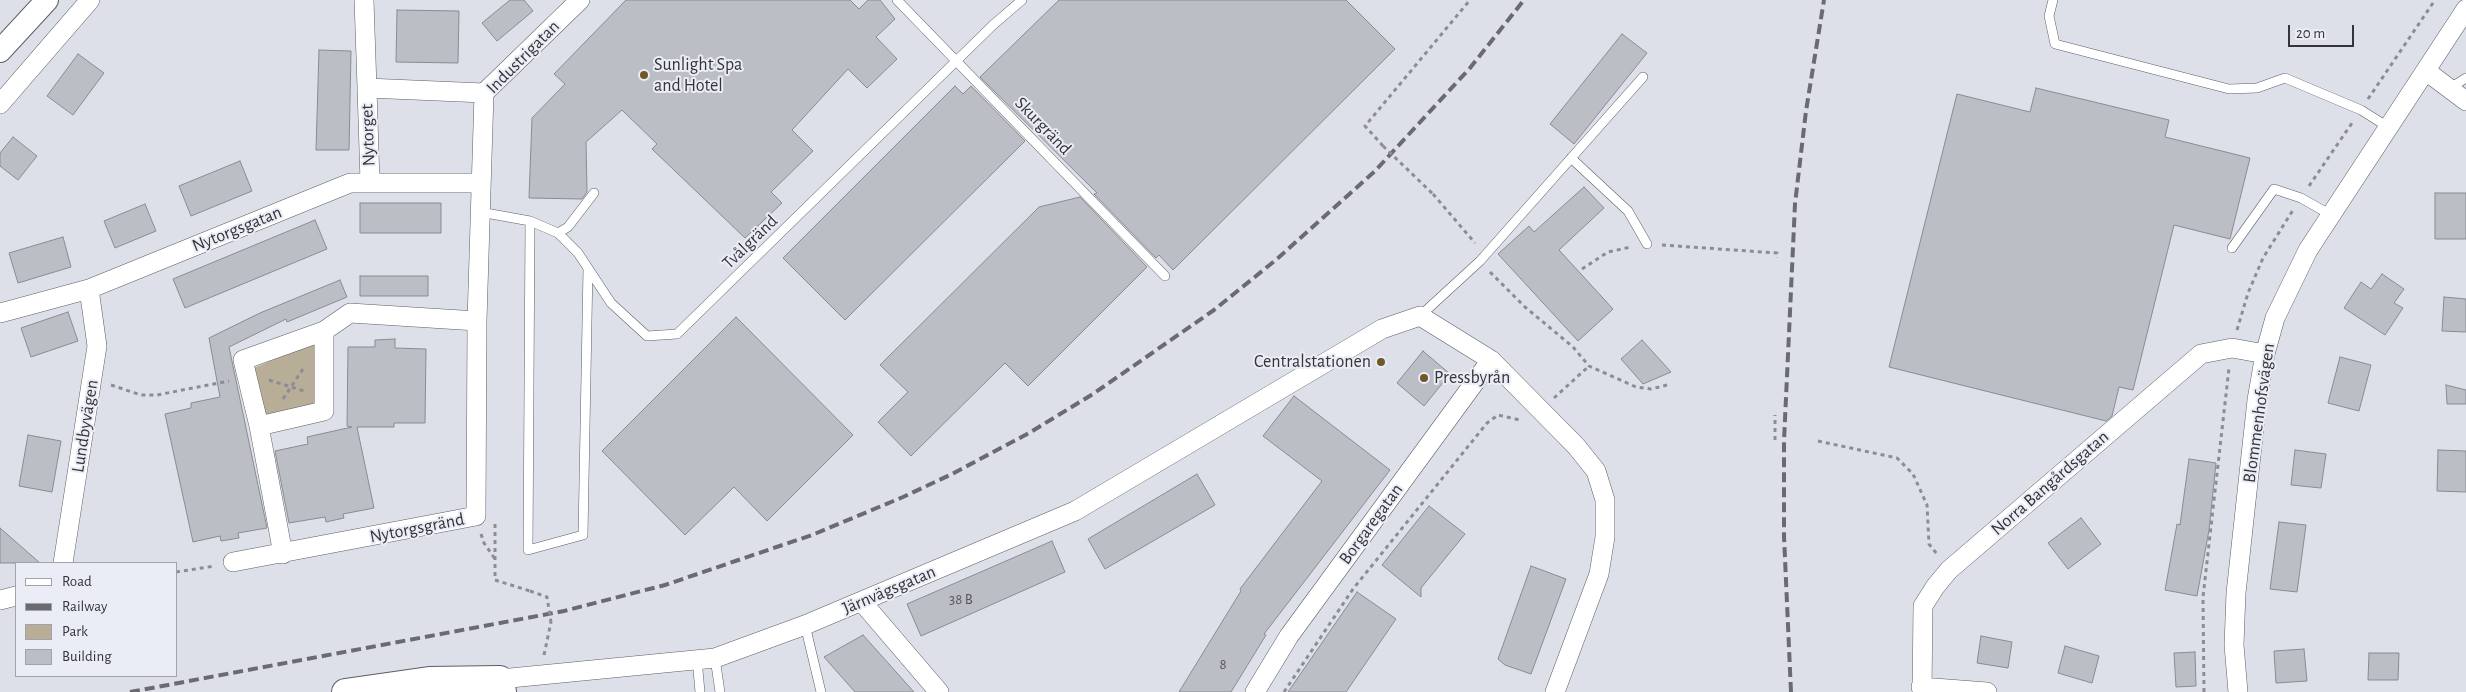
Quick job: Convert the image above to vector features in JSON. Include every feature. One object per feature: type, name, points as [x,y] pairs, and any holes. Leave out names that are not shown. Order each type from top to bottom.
[{"type":"main road","name":"Järnvägsgatan","points":[[345,692],[429,680],[501,685]]},
{"type":"street","points":[[0,51],[47,0]]},
{"type":"street","points":[[0,104],[90,0]]},
{"type":"street","name":"Nytorget","points":[[364,0],[370,182]]},
{"type":"street","name":"Industrigatan","points":[[481,183],[484,93],[580,0]]},
{"type":"street","name":"Blommenhofsvägen","points":[[2238,692],[2234,645],[2236,593],[2257,400],[2265,354],[2275,318],[2290,285],[2331,215],[2466,9]]},
{"type":"street","points":[[2426,71],[2466,100]]},
{"type":"street","points":[[367,88],[484,93]]},
{"type":"street","name":"Nytorgsgatan","points":[[0,313],[89,289],[350,183],[481,183]]},
{"type":"street","name":"Nytorgsgränd","points":[[233,562],[476,516],[477,320],[481,183]]},
{"type":"street","name":"Lundbyvägen","points":[[63,562],[98,346],[89,289]]},
{"type":"street","points":[[283,554],[259,426],[243,360],[324,331],[350,313],[477,320]]},
{"type":"street","points":[[1420,316],[1491,360],[1596,471],[1606,500],[1605,537],[1599,574],[1555,692]]},
{"type":"street","name":"Järnvägsgatan","points":[[501,685],[706,658],[805,625],[1075,511],[1382,329],[1420,316]]},
{"type":"street","points":[[259,426],[324,411],[324,331]]},
{"type":"street","name":"Norra Bangårdsgatan","points":[[1922,690],[1923,606],[1949,570],[2201,354],[2232,348],[2265,354]]},
{"type":"street","name":"Borgaregatan","points":[[1255,692],[1289,636],[1491,360]]},
{"type":"street","points":[[0,600],[15,596]]},
{"type":"street","points":[[862,602],[939,692]]},
{"type":"street","points":[[1922,690],[1987,692]]},
{"type":"lane","name":"Skurgränd","points":[[897,0],[1165,276]]},
{"type":"lane","name":"Tvålgränd","points":[[480,212],[530,221],[558,233],[578,253],[611,302],[647,336],[677,334],[993,24],[1022,0]]},
{"type":"lane","points":[[2053,0],[2049,16],[2055,44],[2229,89],[2257,88],[2285,78],[2361,110],[2388,127]]},
{"type":"lane","points":[[1420,316],[1480,262],[1643,77]]},
{"type":"lane","points":[[2450,88],[2466,78]]},
{"type":"lane","points":[[1571,158],[1628,212],[1647,244]]},
{"type":"lane","points":[[2232,248],[2274,189],[2301,198],[2331,215]]},
{"type":"lane","points":[[558,233],[568,227],[594,193]]},
{"type":"lane","points":[[530,221],[528,550],[583,535],[588,268]]},
{"type":"lane","points":[[805,625],[821,692]]},
{"type":"lane","points":[[700,692],[706,658]]},
{"type":"lane","points":[[706,658],[720,692]]},
{"type":"path","points":[[1470,0],[1365,126],[1433,194],[1474,240],[1480,262],[1525,307],[1573,347],[1589,366],[1636,387],[1651,388],[1671,384]]},
{"type":"path","points":[[2204,692],[2203,597],[2232,348],[2248,293],[2263,258],[2301,198],[2435,0]]},
{"type":"path","points":[[1582,269],[1608,252],[1647,244],[1777,253],[1777,258]]},
{"type":"path","points":[[259,426],[274,413],[305,366]]},
{"type":"path","points":[[1284,692],[1353,589],[1487,422],[1498,415],[1516,418],[1527,424],[1589,366]]},
{"type":"path","points":[[93,376],[118,388],[149,395],[258,376],[315,395],[324,411]]},
{"type":"path","points":[[1775,415],[1775,440]]},
{"type":"path","points":[[1818,441],[1897,458],[1913,474],[1927,505],[1929,544],[1949,570]]},
{"type":"path","points":[[476,516],[484,543],[495,559]]},
{"type":"path","points":[[178,572],[233,562]]},
{"type":"path","points":[[495,580],[547,597],[551,622],[544,656]]},
{"type":"green space","points":[[312,343],[319,345],[319,404],[266,417],[254,368]]},
{"type":"building","points":[[510,0],[524,0],[533,11],[497,41],[482,23]]},
{"type":"building","points":[[626,0],[850,0],[859,9],[868,0],[880,0],[895,19],[876,37],[897,59],[867,88],[848,69],[792,130],[813,151],[771,192],[782,203],[745,238],[652,149],[657,144],[622,110],[586,142],[587,192],[582,199],[529,198],[532,118],[565,84],[554,74]]},
{"type":"building","points":[[1059,0],[1346,0],[1395,49],[1173,270],[1159,255],[1156,258],[1094,194],[1097,193],[980,77]]},
{"type":"building","points":[[397,10],[459,11],[458,63],[396,62]]},
{"type":"building","points":[[1622,34],[1647,53],[1574,144],[1550,124]]},
{"type":"building","points":[[319,50],[351,51],[349,150],[316,150]]},
{"type":"building","points":[[78,54],[104,73],[73,115],[47,96]]},
{"type":"building","points":[[955,86],[963,94],[971,86],[1025,141],[845,320],[783,258]]},
{"type":"building","points":[[2036,88],[2169,120],[2165,137],[2250,158],[2230,239],[2174,225],[2133,390],[2119,387],[2112,416],[2106,421],[1889,367],[1957,94],[2030,112]]},
{"type":"building","points":[[13,137],[37,156],[18,180],[0,166],[0,153]]},
{"type":"building","points":[[240,161],[252,191],[191,216],[179,186]]},
{"type":"building","points":[[1584,187],[1604,208],[1559,250],[1613,309],[1578,341],[1498,254],[1529,226],[1534,232]]},
{"type":"building","points":[[2435,193],[2466,193],[2466,239],[2435,239]]},
{"type":"building","points":[[1080,197],[1147,267],[1028,386],[1005,363],[911,456],[878,422],[908,392],[880,365],[1039,207]]},
{"type":"building","points":[[360,203],[441,203],[441,233],[360,233]]},
{"type":"building","points":[[145,204],[156,231],[115,248],[104,221]]},
{"type":"building","points":[[315,220],[327,249],[185,308],[173,279]]},
{"type":"building","points":[[63,237],[71,267],[18,283],[9,253]]},
{"type":"building","points":[[2382,274],[2404,289],[2394,303],[2403,308],[2385,335],[2344,308],[2361,282],[2371,289]]},
{"type":"building","points":[[360,276],[428,276],[428,296],[360,296]]},
{"type":"building","points":[[340,280],[347,297],[287,322],[286,319],[229,347],[267,528],[238,533],[239,538],[221,541],[220,536],[193,542],[165,414],[191,408],[191,403],[220,397],[209,338],[260,313]]},
{"type":"building","points":[[2444,297],[2466,299],[2466,332],[2442,331]]},
{"type":"building","points":[[68,312],[78,341],[31,357],[21,328]]},
{"type":"building","points":[[736,317],[853,435],[767,521],[734,487],[685,535],[602,451]]},
{"type":"building","points":[[395,339],[395,348],[426,349],[425,423],[394,423],[394,427],[357,427],[374,508],[343,514],[344,518],[326,522],[325,517],[289,523],[275,451],[308,444],[307,437],[352,427],[347,426],[348,347],[375,347],[375,340]]},
{"type":"building","points":[[1642,340],[1671,372],[1643,384],[1621,359]]},
{"type":"building","name":"Pressbyrån","points":[[1423,351],[1450,374],[1424,406],[1397,383]]},
{"type":"building","points":[[2340,357],[2371,365],[2359,411],[2328,403]]},
{"type":"building","points":[[2446,385],[2466,390],[2466,404],[2447,404]]},
{"type":"building","points":[[1294,396],[1390,470],[1264,634],[1266,635],[1231,692],[1179,692],[1241,591],[1240,589],[1322,481],[1263,436]]},
{"type":"building","points":[[28,435],[61,441],[52,492],[19,486]]},
{"type":"building","points":[[2295,450],[2326,454],[2321,488],[2291,485]]},
{"type":"building","points":[[2438,450],[2466,451],[2466,492],[2437,491]]},
{"type":"building","points":[[2189,459],[2216,463],[2209,530],[2197,596],[2165,590],[2177,524],[2180,525]]},
{"type":"building","points":[[1197,474],[1215,505],[1105,569],[1088,539]]},
{"type":"building","points":[[1429,506],[1465,534],[1421,588],[1421,597],[1382,565]]},
{"type":"building","points":[[2081,518],[2101,544],[2068,569],[2048,543]]},
{"type":"building","points":[[2279,522],[2306,525],[2297,592],[2270,589]]},
{"type":"building","points":[[0,528],[39,562],[15,562],[0,563]]},
{"type":"building","points":[[1052,541],[1065,572],[921,636],[907,604]]},
{"type":"building","points":[[1531,566],[1566,579],[1531,674],[1505,665],[1498,659]]},
{"type":"building","points":[[1357,592],[1396,619],[1346,692],[1288,692]]},
{"type":"building","points":[[863,635],[914,692],[855,692],[824,657]]},
{"type":"building","points":[[1981,636],[2012,642],[2008,668],[1977,663]]},
{"type":"building","points":[[2065,646],[2099,656],[2092,683],[2058,673]]},
{"type":"building","points":[[2304,649],[2307,681],[2276,683],[2274,651]]},
{"type":"building","points":[[2195,652],[2196,686],[2176,687],[2174,653]]},
{"type":"building","points":[[2369,653],[2399,653],[2398,680],[2368,680]]},
{"type":"railway","points":[[130,692],[564,611],[665,585],[812,535],[903,497],[952,474],[1029,433],[1093,394],[1214,310],[1277,259],[1375,171],[1470,68],[1524,0]]},
{"type":"railway","points":[[1791,692],[1784,536],[1784,441],[1795,204],[1806,111],[1824,0]]},
{"type":"place","name":"Sunlight Spa and Hotel","points":[[644,75]]},
{"type":"place","name":"Centralstationen","points":[[1381,362]]},
{"type":"place","name":"Pressbyrån","points":[[1424,378]]}]
